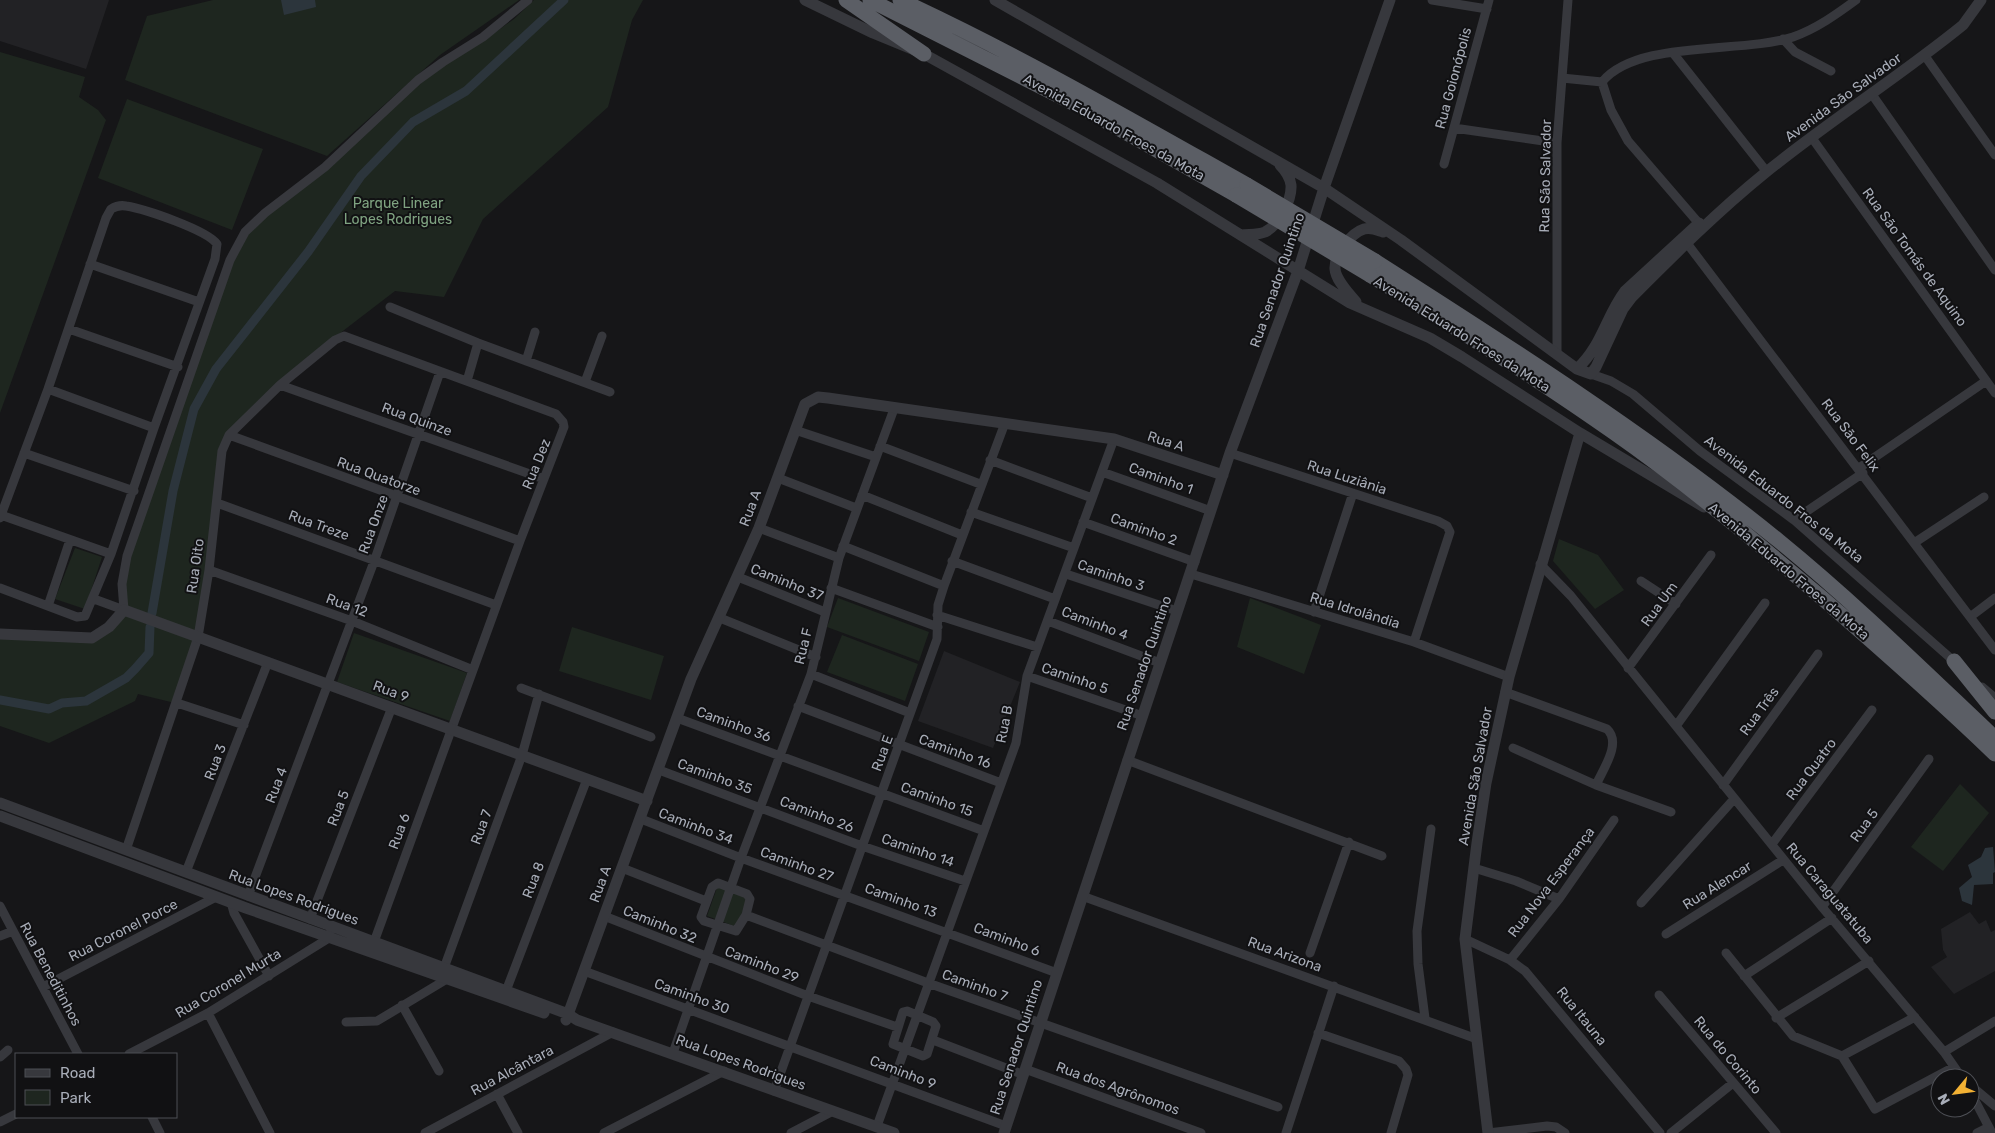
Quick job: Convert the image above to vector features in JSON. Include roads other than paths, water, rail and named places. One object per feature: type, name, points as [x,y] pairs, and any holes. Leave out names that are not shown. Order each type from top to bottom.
[{"type":"highway","points":[[846,0],[924,54]]},
{"type":"highway","name":"Avenida Eduardo Froes da Mota","points":[[870,0],[1242,190]]},
{"type":"highway","name":"Avenida Eduardo Froes da Mota","points":[[900,0],[1033,67],[1372,268],[1506,344],[1663,452],[1780,542],[1880,630],[1995,738]]},
{"type":"highway","name":"Avenida Eduardo Froes da Mota","points":[[1372,268],[1614,433],[1744,531],[1893,660],[1995,754]]},
{"type":"highway","points":[[1954,662],[1995,712]]},
{"type":"street","points":[[0,634],[92,638],[109,627],[124,610],[122,584],[127,556],[230,260],[245,232],[265,213],[325,167],[418,80],[442,62],[483,37],[528,0]]},
{"type":"street","points":[[805,0],[873,33],[924,54],[1157,183],[1298,271],[1362,308],[1430,338],[1580,433],[1744,531]]},
{"type":"street","points":[[995,0],[1324,188],[1401,240],[1557,352],[1577,369],[1591,374]]},
{"type":"street","name":"Rua Senador Quintino","points":[[1005,1130],[1230,453],[1298,271],[1324,188],[1390,0]]},
{"type":"street","points":[[1432,0],[1488,5]]},
{"type":"street","name":"Rua São Salvador","points":[[1557,352],[1557,143],[1568,0]]},
{"type":"street","points":[[1562,78],[1602,82],[1618,67],[1637,60],[1673,53],[1783,39],[1812,28],[1856,0]]},
{"type":"street","name":"Avenida São Salvador","points":[[1577,369],[1593,352],[1620,299],[1718,212],[1767,172],[1872,93],[1925,56],[1963,25],[1980,0]]},
{"type":"street","name":"Rua Goionópolis","points":[[1444,164],[1488,5]]},
{"type":"street","points":[[1783,39],[1795,52],[1831,71]]},
{"type":"street","points":[[1673,53],[1767,172]]},
{"type":"street","points":[[1925,56],[1995,155]]},
{"type":"street","points":[[1602,82],[1611,110],[1628,141],[1702,226]]},
{"type":"street","points":[[1872,93],[1995,270]]},
{"type":"street","points":[[1454,128],[1557,143]]},
{"type":"street","name":"Rua São Tomás de Aquino","points":[[1812,138],[1995,393]]},
{"type":"street","points":[[1241,235],[1263,233],[1271,228],[1290,197],[1291,184],[1277,161]]},
{"type":"street","points":[[1311,180],[1320,181],[1329,174]]},
{"type":"street","points":[[1319,205],[1330,198],[1341,199]]},
{"type":"street","points":[[0,588],[81,617],[85,616],[94,599],[111,554],[215,260],[217,244],[214,239],[186,225],[126,205],[116,206],[106,218],[48,389],[0,517],[111,554]]},
{"type":"street","points":[[1362,308],[1347,292],[1337,275],[1336,261],[1342,248],[1349,239],[1367,228],[1401,240]]},
{"type":"street","name":"Rua São Felix","points":[[1685,241],[1995,650]]},
{"type":"street","points":[[1281,259],[1293,257],[1306,247]]},
{"type":"street","points":[[90,264],[199,302]]},
{"type":"street","name":"Avenida São Salvador","points":[[1591,374],[1623,309],[1647,276]]},
{"type":"street","points":[[390,307],[478,343],[610,392]]},
{"type":"street","points":[[69,329],[178,367]]},
{"type":"street","points":[[526,361],[535,332]]},
{"type":"street","name":"Rua Oito","points":[[126,850],[198,637],[209,570],[222,451],[229,435],[280,385],[335,340],[344,336],[352,338]]},
{"type":"street","points":[[585,382],[602,336]]},
{"type":"street","name":"Rua Dez","points":[[352,338],[556,414],[563,422],[561,438],[520,541],[450,729]]},
{"type":"street","points":[[467,381],[478,343]]},
{"type":"street","name":"Rua Onze","points":[[328,684],[397,498],[440,372]]},
{"type":"street","name":"Avenida Eduardo Fros da Mota","points":[[1591,374],[1633,394],[1700,451],[1794,520],[1995,698]]},
{"type":"street","points":[[1794,520],[1986,381]]},
{"type":"street","name":"Rua Quinze","points":[[280,385],[544,479]]},
{"type":"street","points":[[48,389],[154,428]]},
{"type":"street","name":"Rua A","points":[[570,1018],[584,970],[691,679],[759,528],[806,404],[818,397],[1114,440],[1223,475]]},
{"type":"street","name":"Rua F","points":[[718,926],[741,858],[762,808],[811,674],[839,558],[894,409]]},
{"type":"street","name":"Rua E","points":[[774,1091],[937,639],[937,615],[944,586],[980,484],[1005,423]]},
{"type":"street","points":[[795,430],[876,457]]},
{"type":"street","name":"Avenida São Salvador","points":[[1488,1133],[1465,939],[1474,868],[1486,783],[1505,692],[1540,564],[1580,433]]},
{"type":"street","name":"Rua Quatorze","points":[[229,435],[397,498],[520,541]]},
{"type":"street","name":"Rua B","points":[[904,1051],[1016,743],[1027,676],[1114,440]]},
{"type":"street","points":[[880,446],[980,484]]},
{"type":"street","points":[[24,453],[134,491]]},
{"type":"street","name":"Rua Luziânia","points":[[1230,453],[1438,521],[1447,526],[1450,532],[1414,642]]},
{"type":"street","points":[[990,460],[1092,498]]},
{"type":"street","name":"Caminho 1","points":[[1102,472],[1211,511]]},
{"type":"street","points":[[778,478],[856,508]]},
{"type":"street","points":[[1314,612],[1353,493]]},
{"type":"street","points":[[862,495],[962,535]]},
{"type":"street","points":[[1914,543],[1984,497]]},
{"type":"street","name":"Rua Treze","points":[[217,503],[375,559],[496,605]]},
{"type":"street","points":[[970,512],[1074,548]]},
{"type":"street","name":"Caminho 2","points":[[1084,522],[1195,562]]},
{"type":"street","points":[[759,528],[839,558]]},
{"type":"street","points":[[48,606],[70,540]]},
{"type":"street","points":[[843,546],[944,586]]},
{"type":"street","name":"Rua Um","points":[[1628,668],[1711,555]]},
{"type":"street","points":[[952,561],[1055,599]]},
{"type":"street","name":"Rua Caraguatatuba","points":[[1540,564],[1571,596],[1783,860],[1915,1016],[1954,1066]]},
{"type":"street","name":"Rua 12","points":[[209,570],[352,621],[473,670]]},
{"type":"street","name":"Caminho 3","points":[[1066,574],[1177,612]]},
{"type":"street","name":"Rua Idrolândia","points":[[1191,574],[1414,642],[1509,676]]},
{"type":"street","name":"Caminho 37","points":[[738,577],[825,612]]},
{"type":"street","points":[[1641,581],[1676,604]]},
{"type":"street","points":[[831,588],[938,627]]},
{"type":"street","points":[[1970,617],[1995,598]]},
{"type":"street","points":[[94,599],[124,610]]},
{"type":"street","points":[[1676,726],[1765,603]]},
{"type":"street","name":"Rua 9","points":[[124,610],[647,801]]},
{"type":"street","points":[[937,615],[1037,647]]},
{"type":"street","points":[[720,618],[816,657]]},
{"type":"street","name":"Caminho 4","points":[[1048,621],[1160,663]]},
{"type":"street","name":"Rua Três","points":[[1723,785],[1818,654]]},
{"type":"street","name":"Rua 3","points":[[186,872],[268,662]]},
{"type":"street","points":[[811,674],[910,713]]},
{"type":"street","name":"Caminho 5","points":[[1027,676],[1143,716]]},
{"type":"street","name":"Rua 4","points":[[248,896],[328,684]]},
{"type":"street","points":[[521,688],[651,737]]},
{"type":"street","points":[[1505,692],[1607,729],[1611,733],[1614,743],[1596,785]]},
{"type":"street","name":"Rua 7","points":[[446,974],[522,754],[538,694]]},
{"type":"street","points":[[177,703],[244,725]]},
{"type":"street","name":"Caminho 16","points":[[798,706],[1001,782]]},
{"type":"street","name":"Rua 5","points":[[310,919],[392,708]]},
{"type":"street","name":"Rua Quatro","points":[[1772,844],[1872,710]]},
{"type":"street","name":"Caminho 36","points":[[677,718],[882,794]]},
{"type":"street","name":"Rua 6","points":[[374,942],[450,729]]},
{"type":"street","points":[[1513,748],[1596,785],[1671,812]]},
{"type":"street","name":"Rua 5","points":[[1822,907],[1929,759]]},
{"type":"street","points":[[1127,760],[1382,856]]},
{"type":"street","name":"Caminho 35","points":[[659,770],[762,808]]},
{"type":"street","name":"Rua 8","points":[[506,991],[587,779]]},
{"type":"street","name":"Caminho 15","points":[[882,794],[984,831]]},
{"type":"street","points":[[1641,904],[1734,799]]},
{"type":"street","name":"Rua Lopes Rodrigues","points":[[0,803],[310,919],[331,932],[374,942],[446,974],[506,991],[570,1018]]},
{"type":"street","name":"Caminho 26","points":[[762,808],[862,846]]},
{"type":"street","name":"Rua Lopes Rodrigues","points":[[0,816],[216,897],[331,932],[894,1133]]},
{"type":"street","name":"Caminho 34","points":[[640,819],[741,858]]},
{"type":"street","name":"Rua Nova Esperança","points":[[1510,960],[1559,900],[1614,820]]},
{"type":"street","points":[[46,834],[51,822]]},
{"type":"street","points":[[1425,1018],[1418,964],[1417,931],[1431,829]]},
{"type":"street","points":[[1310,953],[1349,842]]},
{"type":"street","name":"Caminho 14","points":[[862,846],[965,881]]},
{"type":"street","name":"Caminho 27","points":[[741,858],[844,895]]},
{"type":"street","name":"Rua Alencar","points":[[1666,934],[1783,860]]},
{"type":"street","points":[[166,878],[170,866]]},
{"type":"street","points":[[622,868],[706,901]]},
{"type":"street","points":[[1474,868],[1516,881],[1559,900]]},
{"type":"street","points":[[716,883],[731,887],[749,896],[751,902],[746,915],[736,931],[704,921],[701,918],[706,901],[712,887],[716,883]]},
{"type":"street","name":"Caminho 13","points":[[844,895],[948,932]]},
{"type":"street","name":"Rua Arizona","points":[[1082,896],[1425,1018],[1477,1039]]},
{"type":"street","name":"Rua Coronel Porce","points":[[43,987],[216,897]]},
{"type":"street","points":[[231,902],[234,913],[269,976]]},
{"type":"street","name":"Rua Beneditinhos","points":[[0,906],[77,1053]]},
{"type":"street","name":"Caminho 7","points":[[746,915],[928,983],[1278,1107]]},
{"type":"street","name":"Caminho 32","points":[[604,916],[706,958]]},
{"type":"street","points":[[1744,976],[1832,918]]},
{"type":"street","points":[[673,1053],[718,926]]},
{"type":"street","points":[[0,936],[13,931]]},
{"type":"street","name":"Rua Coronel Murta","points":[[131,1053],[208,1014],[269,976],[331,932]]},
{"type":"street","name":"Caminho 6","points":[[948,932],[1057,973]]},
{"type":"street","name":"Rua Itauna","points":[[1465,939],[1510,960],[1535,981],[1660,1133]]},
{"type":"street","points":[[1726,953],[1776,1018],[1793,1036],[1842,1056],[1875,1109],[1954,1066]]},
{"type":"street","name":"Caminho 29","points":[[706,958],[897,1027]]},
{"type":"street","points":[[1776,1018],[1869,961]]},
{"type":"street","name":"Caminho 30","points":[[584,970],[790,1046]]},
{"type":"street","points":[[346,1022],[374,1022],[446,974]]},
{"type":"street","points":[[1286,1133],[1334,986]]},
{"type":"street","name":"Rua do Corinto","points":[[1659,995],[1776,1133]]},
{"type":"street","points":[[402,1005],[439,1071]]},
{"type":"street","points":[[904,1011],[917,1014],[935,1024],[935,1041],[927,1054],[923,1056],[904,1051],[893,1044],[897,1027],[904,1011]]},
{"type":"street","points":[[208,1014],[270,1133]]},
{"type":"street","points":[[1842,1056],[1915,1016]]},
{"type":"street","points":[[1944,1052],[1995,1021]]},
{"type":"street","name":"Rua Alcântara","points":[[424,1133],[613,1032]]},
{"type":"street","points":[[1318,1033],[1399,1061],[1406,1069],[1408,1075],[1390,1133]]},
{"type":"street","name":"Rua dos Agrônomos","points":[[935,1041],[1201,1133]]},
{"type":"street","name":"Caminho 9","points":[[790,1046],[893,1083],[1005,1130]]},
{"type":"street","points":[[0,1057],[8,1050]]},
{"type":"street","points":[[877,1126],[904,1051]]},
{"type":"street","points":[[604,1133],[724,1071]]},
{"type":"street","points":[[1671,1133],[1734,1083]]},
{"type":"street","points":[[1980,1093],[1995,1106]]},
{"type":"street","points":[[497,1094],[518,1133]]},
{"type":"street","points":[[1976,1133],[1991,1130],[1980,1110]]},
{"type":"street","points":[[791,1133],[833,1111]]},
{"type":"street","points":[[0,1122],[15,1114]]},
{"type":"street","points":[[152,1118],[160,1133]]},
{"type":"street","points":[[1488,1133],[1547,1126],[1565,1133]]},
{"type":"waterway","points":[[152,613],[173,491],[194,409],[216,369],[308,252],[361,176],[413,122],[466,91],[564,0]]},
{"type":"waterway","points":[[0,700],[49,709],[62,703],[86,701],[126,678],[149,653],[150,627]]},
{"type":"park label","name":"Parque Linear Lopes Rodrigues","points":[[398,212]]}]
